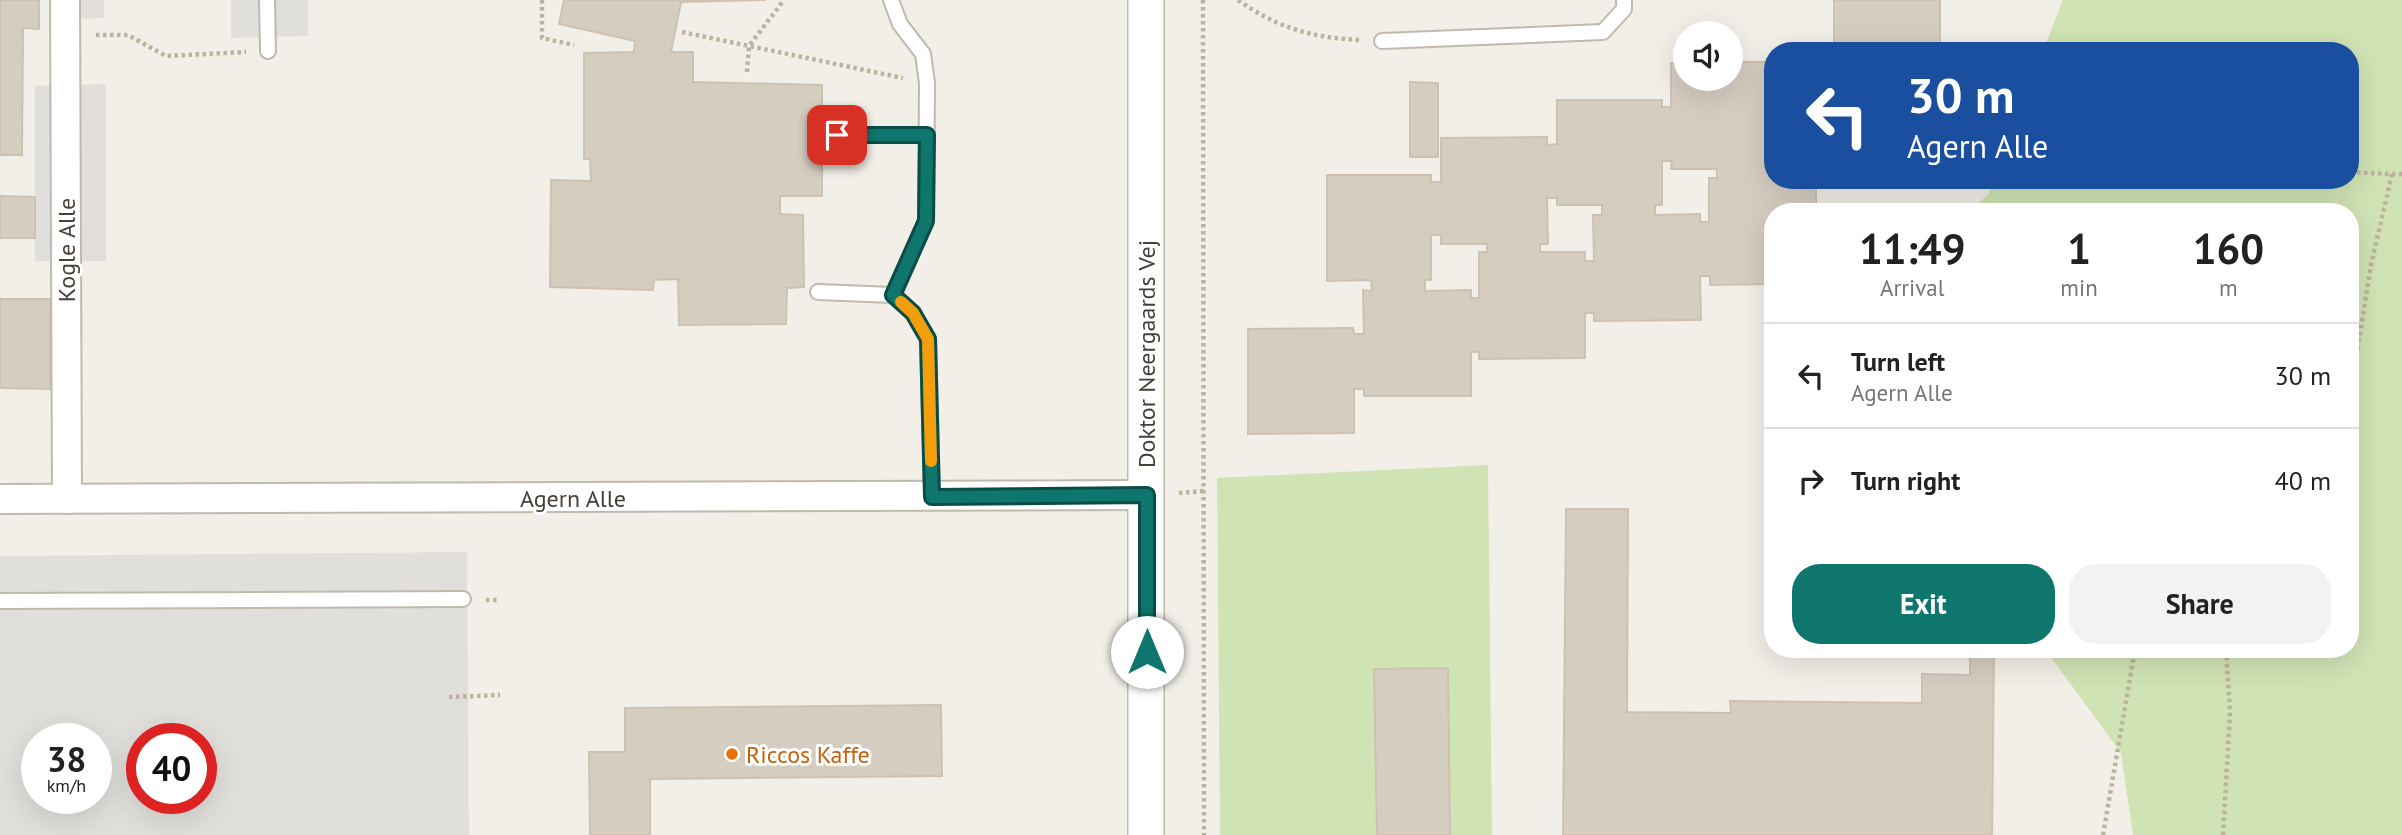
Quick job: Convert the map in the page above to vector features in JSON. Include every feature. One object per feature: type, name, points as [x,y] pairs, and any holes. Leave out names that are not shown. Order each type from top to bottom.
[{"type":"street","name":"Kogle Alle","points":[[65,0],[67,499]]},
{"type":"street","name":"Doktor Neergaards Vej","points":[[1146,0],[1146,835]]},
{"type":"street","name":"Agern Alle","points":[[0,499],[1147,495]]},
{"type":"lane","points":[[267,0],[268,51]]},
{"type":"lane","points":[[891,0],[900,24],[923,54],[928,83],[926,221],[893,295]]},
{"type":"lane","points":[[1382,41],[1603,32],[1624,9],[1624,0]]},
{"type":"lane","points":[[837,135],[927,135]]},
{"type":"lane","points":[[818,292],[893,295],[913,313],[928,339],[932,497]]},
{"type":"lane","points":[[0,601],[463,599]]},
{"type":"path","points":[[542,0],[542,38],[574,45]]},
{"type":"path","points":[[747,72],[749,46],[784,0]]},
{"type":"path","points":[[1203,0],[1204,835]]},
{"type":"path","points":[[1238,0],[1291,31],[1333,39],[1382,41]]},
{"type":"path","points":[[682,32],[928,83]]},
{"type":"path","points":[[65,34],[128,35],[166,56],[268,51]]},
{"type":"path","points":[[2359,172],[2402,174]]},
{"type":"path","points":[[2359,340],[2371,265],[2392,174]]},
{"type":"path","points":[[2103,835],[2133,658]]},
{"type":"path","points":[[2223,835],[2230,713],[2227,658]]},
{"type":"path","points":[[449,697],[500,695]]},
{"type":"green space","points":[[2063,0],[2402,0],[2402,835],[2133,835],[2121,753],[2052,658],[2359,658],[2359,203],[1978,203],[1988,195],[1990,189],[2359,189],[2359,42],[2047,42]]},
{"type":"green space","points":[[1488,465],[1492,835],[1220,835],[1217,478]]},
{"type":"shaded area","points":[[53,0],[104,0],[104,18],[53,20]]},
{"type":"shaded area","points":[[231,0],[308,0],[308,36],[231,38]]},
{"type":"shaded area","points":[[106,84],[106,261],[35,261],[35,86]]},
{"type":"shaded area","points":[[467,552],[469,835],[0,835],[0,556]]},
{"type":"building","points":[[0,0],[39,0],[39,29],[23,28],[22,155],[0,155]]},
{"type":"building","points":[[564,0],[766,0],[681,2],[671,52],[693,52],[693,82],[822,85],[822,196],[780,196],[780,214],[803,215],[804,287],[787,288],[786,324],[679,325],[678,279],[654,280],[653,290],[550,287],[551,180],[591,181],[590,159],[584,159],[584,53],[634,52],[635,41],[559,24]]},
{"type":"building","points":[[1834,0],[1940,0],[1940,42],[1834,42]]},
{"type":"building","points":[[1743,62],[1764,62],[1764,189],[1816,189],[1816,203],[1764,203],[1764,284],[1710,285],[1710,276],[1700,276],[1701,320],[1594,321],[1594,313],[1585,313],[1585,358],[1479,359],[1479,352],[1471,352],[1471,396],[1364,396],[1364,389],[1354,389],[1354,433],[1248,434],[1248,329],[1353,328],[1354,334],[1364,334],[1363,290],[1372,291],[1371,280],[1327,281],[1327,175],[1431,175],[1431,182],[1441,182],[1441,138],[1547,137],[1547,145],[1557,144],[1557,100],[1662,100],[1662,107],[1671,107],[1671,63],[1673,91],[1743,91]],"holes":[[[1662,161],[1672,161],[1671,169],[1717,169],[1717,178],[1709,178],[1709,222],[1700,222],[1700,214],[1655,215],[1655,205],[1662,205]],[[1547,198],[1557,198],[1557,205],[1602,205],[1602,215],[1593,215],[1594,261],[1585,261],[1585,252],[1540,252],[1540,244],[1548,244]],[[1431,235],[1441,235],[1441,244],[1487,244],[1487,252],[1479,252],[1479,298],[1471,298],[1471,290],[1425,291],[1425,280],[1431,280]]]},
{"type":"building","points":[[1410,82],[1438,83],[1438,157],[1410,157]]},
{"type":"building","points":[[0,196],[35,197],[35,238],[0,238]]},
{"type":"building","points":[[0,299],[50,299],[50,389],[0,388]]},
{"type":"building","points":[[1566,509],[1628,509],[1627,712],[1731,713],[1730,701],[1922,703],[1922,674],[1970,675],[1970,658],[1994,658],[1992,835],[1563,835]]},
{"type":"building","points":[[1448,668],[1450,835],[1377,835],[1374,669]]},
{"type":"building","points":[[941,705],[942,776],[650,779],[650,835],[590,835],[589,752],[625,752],[625,708]]},
{"type":"slow traffic","points":[[901,302],[913,313],[928,339],[931,461]]},
{"type":"place","name":"Riccos Kaffe","points":[[732,754]]},
{"type":"route","points":[[837,135],[927,135],[926,221],[893,295],[913,313],[928,339],[932,497],[1147,495],[1147,652]]}]
